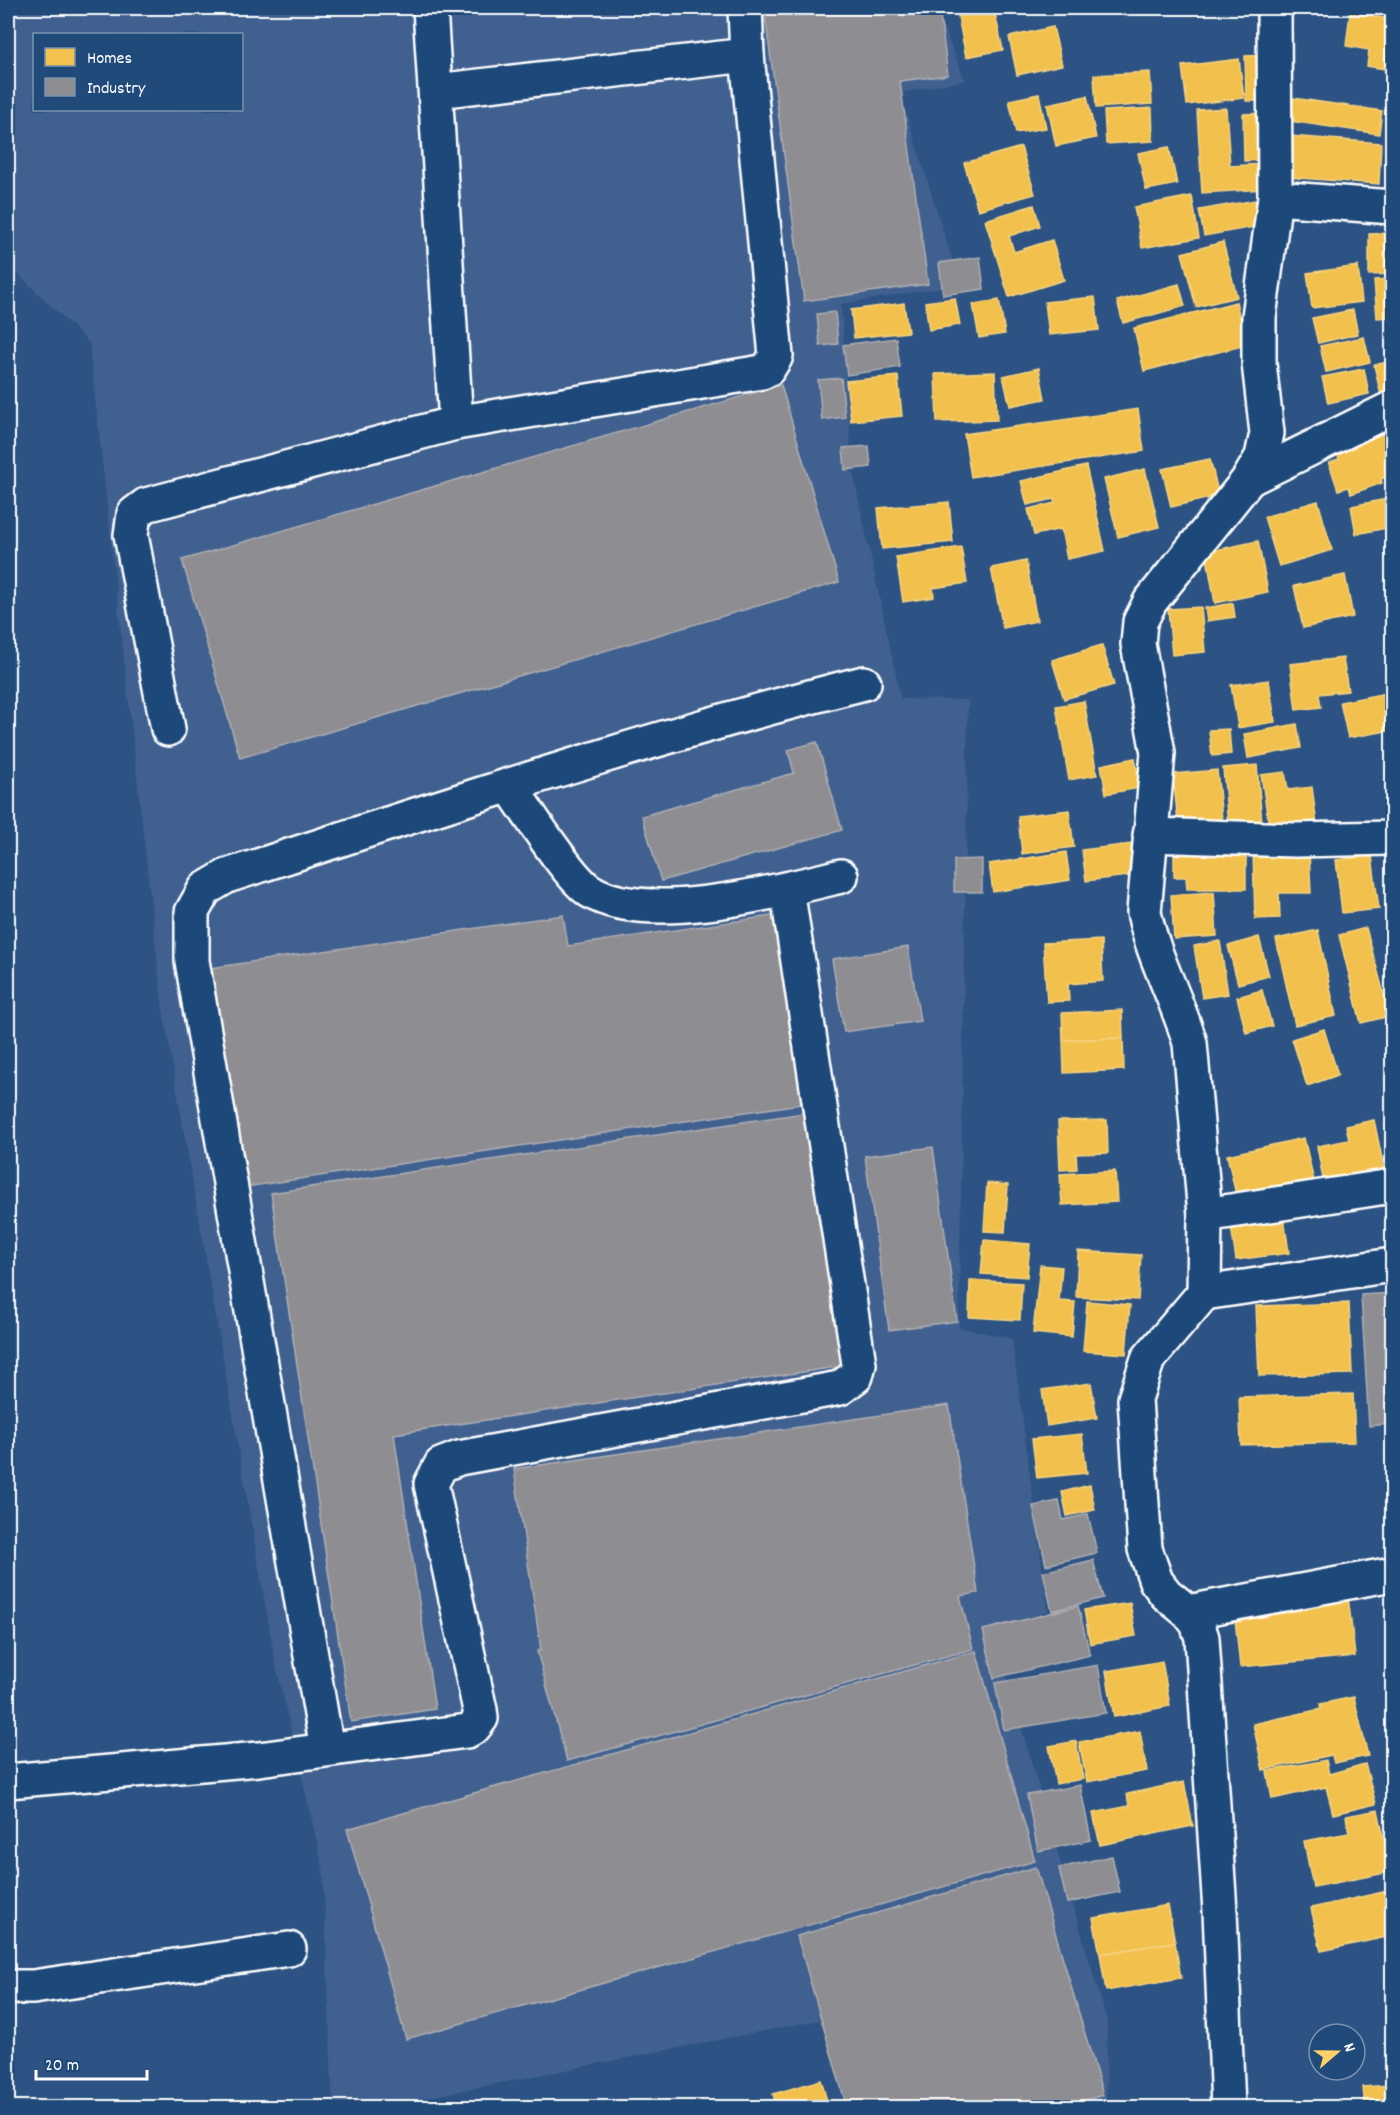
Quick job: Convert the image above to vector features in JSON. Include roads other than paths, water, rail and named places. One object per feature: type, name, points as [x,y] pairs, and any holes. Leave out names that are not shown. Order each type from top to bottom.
[{"type":"street","points":[[430,8],[456,423]]},
{"type":"street","points":[[168,729],[131,535],[134,514],[146,505],[456,423],[762,372],[773,364],[776,356],[747,55],[745,8]]},
{"type":"street","points":[[1228,2108],[1220,1911],[1202,1638],[1197,1623],[1188,1612],[1166,1594],[1156,1581],[1145,1549],[1135,1399],[1148,1359],[1204,1293],[1206,1215],[1190,1043],[1149,936],[1144,912],[1158,753],[1138,644],[1140,622],[1150,602],[1249,479],[1262,457],[1267,433],[1259,363],[1258,317],[1275,198],[1275,8]]},
{"type":"street","points":[[435,91],[747,55]]},
{"type":"street","points":[[1275,198],[1392,207]]},
{"type":"street","points":[[1249,479],[1392,408]]},
{"type":"street","points":[[327,1749],[192,962],[192,912],[205,889],[227,876],[509,785],[776,705],[864,684]]},
{"type":"street","points":[[509,785],[569,868],[589,890],[621,905],[676,906],[788,889],[842,876]]},
{"type":"street","points":[[1150,835],[1295,840],[1392,837]]},
{"type":"street","points":[[8,1781],[260,1759],[467,1731],[474,1728],[481,1718],[431,1484],[441,1465],[459,1458],[840,1388],[856,1376],[859,1364],[788,889]]},
{"type":"street","points":[[1206,1215],[1392,1186]]},
{"type":"street","points":[[1204,1293],[1392,1265]]},
{"type":"street","points":[[1188,1612],[1392,1574]]},
{"type":"street","points":[[8,1987],[33,1987],[289,1949]]}]
